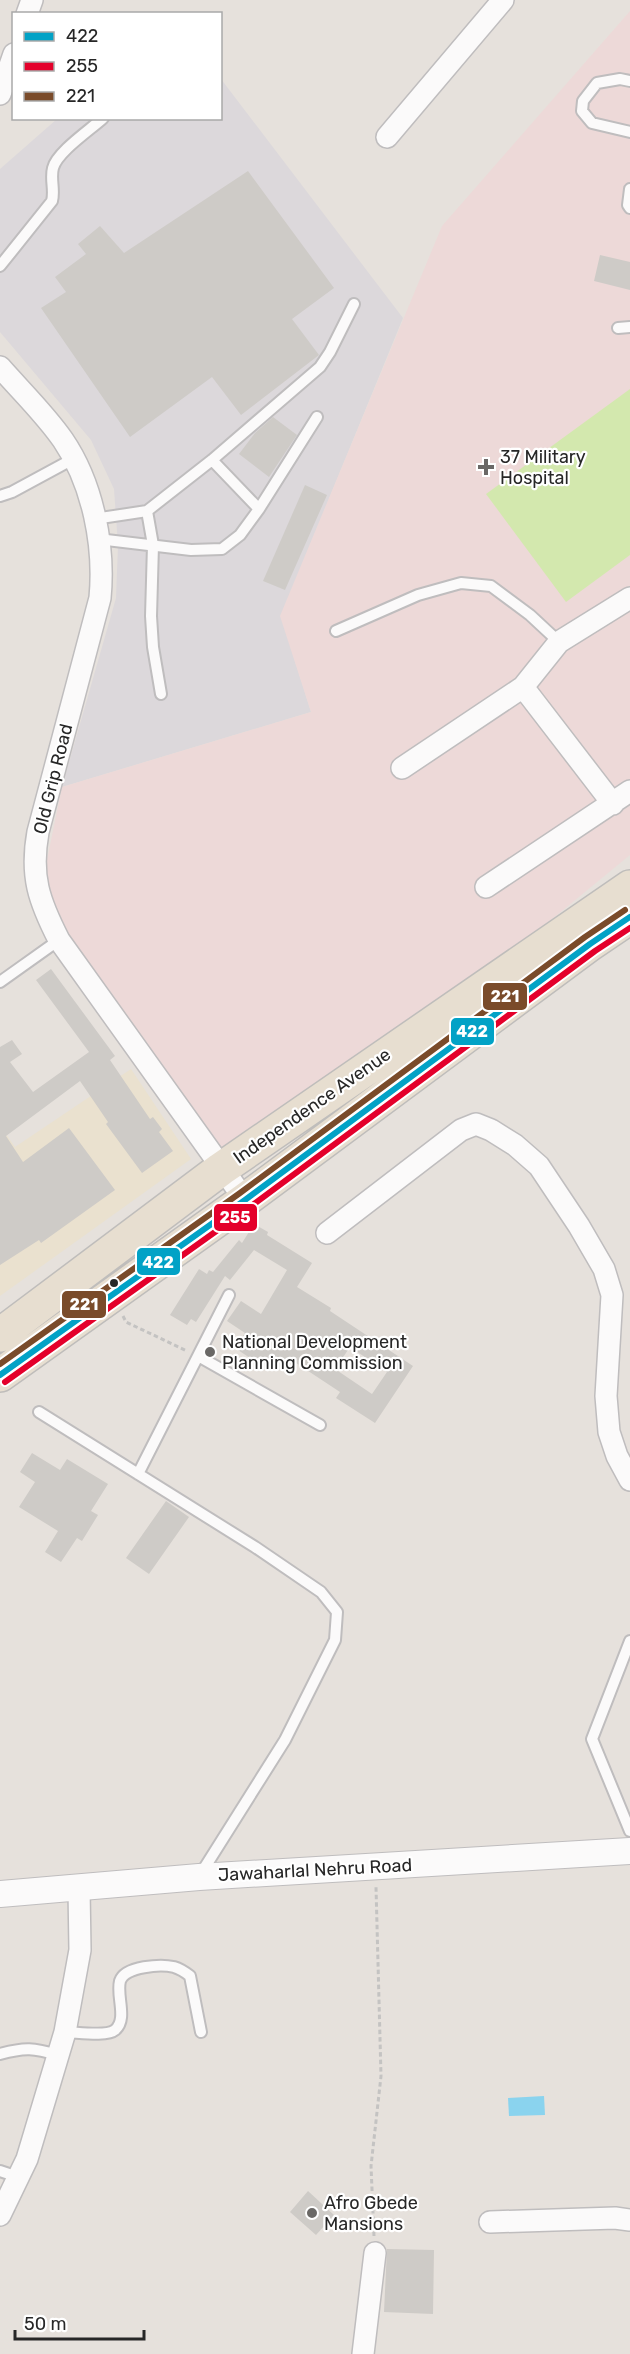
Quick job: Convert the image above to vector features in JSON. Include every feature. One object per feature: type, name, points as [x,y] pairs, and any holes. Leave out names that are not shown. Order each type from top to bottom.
[{"type":"highway","name":"Independence Avenue","points":[[0,1335],[221,1169],[630,887]]},
{"type":"highway","name":"Independence Avenue","points":[[0,1375],[244,1200],[590,944],[630,917]]},
{"type":"street","points":[[387,137],[503,0]]},
{"type":"street","points":[[0,94],[12,60]]},
{"type":"street","name":"Old Grip Road","points":[[0,367],[63,440],[73,459],[89,495],[102,573],[100,598],[38,832],[34,857],[37,886],[44,910],[58,940],[244,1200]]},
{"type":"street","points":[[402,768],[523,687],[559,642],[630,598]]},
{"type":"street","points":[[523,687],[613,804]]},
{"type":"street","points":[[486,887],[630,791]]},
{"type":"street","points":[[327,1233],[461,1130],[476,1124],[491,1130],[515,1145],[539,1167],[579,1226],[603,1269],[612,1295],[606,1396],[609,1432],[617,1456],[630,1480]]},
{"type":"street","name":"Jawaharlal Nehru Road","points":[[0,1894],[199,1878],[630,1851]]},
{"type":"street","points":[[0,2215],[9,2174],[27,2158],[65,2032],[80,1950],[79,1889]]},
{"type":"street","points":[[490,2222],[615,2218],[630,2220]]},
{"type":"street","points":[[363,2354],[375,2253]]},
{"type":"lane","points":[[630,81],[620,79],[597,83],[583,101],[582,111],[592,123],[630,132]]},
{"type":"lane","points":[[0,266],[52,201],[54,194],[52,174],[57,158],[101,120]]},
{"type":"lane","points":[[630,189],[628,205],[630,208]]},
{"type":"lane","points":[[96,529],[147,511],[212,460],[320,367],[354,304]]},
{"type":"lane","points":[[618,328],[630,327]]},
{"type":"lane","points":[[96,529],[153,545],[190,550],[222,549],[240,536],[317,417]]},
{"type":"lane","points":[[0,496],[12,492],[73,459]]},
{"type":"lane","points":[[212,460],[259,509]]},
{"type":"lane","points":[[147,511],[153,545],[151,616],[153,647],[161,694]]},
{"type":"lane","points":[[336,631],[418,595],[461,583],[491,586],[530,615],[559,642]]},
{"type":"lane","points":[[0,982],[58,940]]},
{"type":"lane","points":[[138,1474],[229,1295]]},
{"type":"lane","points":[[198,1356],[320,1425]]},
{"type":"lane","points":[[39,1412],[255,1547],[321,1592],[337,1612],[334,1640],[295,1720],[199,1878]]},
{"type":"lane","points":[[630,1641],[592,1739],[630,1831]]},
{"type":"lane","points":[[65,2032],[109,2034],[117,2029],[121,2020],[120,1982],[125,1974],[133,1969],[172,1966],[183,1970],[190,1976],[201,2032]]},
{"type":"lane","points":[[0,2054],[21,2048],[33,2048],[58,2055]]},
{"type":"path","points":[[119,1310],[126,1322],[198,1356]]},
{"type":"path","points":[[375,1867],[381,2076],[371,2166],[375,2253]]},
{"type":"shaded area","name":"37 Military Hospital","points":[[630,11],[630,855],[495,966],[215,1153],[61,935],[42,884],[62,787],[311,712],[280,616],[442,226]]},
{"type":"shaded area","points":[[222,80],[403,318],[281,616],[311,712],[62,787],[116,598],[118,545],[114,489],[91,440],[0,332],[0,169],[56,120],[222,120]]},
{"type":"shaded area","points":[[131,1069],[191,1159],[0,1296],[0,1126],[15,1147]]},
{"type":"green space","points":[[630,389],[630,555],[566,602],[486,494]]},
{"type":"water","points":[[544,2096],[545,2115],[509,2116],[508,2098]]},
{"type":"building","points":[[248,171],[334,288],[292,319],[319,355],[241,415],[212,377],[130,437],[41,308],[66,292],[55,277],[86,254],[78,244],[100,226],[124,253]]},
{"type":"building","points":[[600,255],[630,262],[630,290],[594,281]]},
{"type":"building","points":[[273,417],[297,435],[269,477],[239,454],[255,433]]},
{"type":"building","points":[[305,485],[327,495],[285,590],[263,581]]},
{"type":"building","points":[[51,969],[115,1056],[110,1060],[150,1119],[153,1117],[162,1129],[159,1132],[173,1151],[142,1173],[106,1124],[108,1122],[80,1081],[6,1136],[23,1162],[69,1128],[115,1190],[41,1243],[39,1240],[0,1265],[0,1047],[12,1040],[22,1054],[10,1062],[33,1092],[89,1052],[36,980]]},
{"type":"building","points":[[254,1224],[268,1232],[267,1235],[312,1263],[297,1287],[413,1366],[375,1423],[336,1398],[340,1392],[293,1361],[285,1372],[260,1356],[256,1362],[235,1348],[245,1333],[227,1321],[241,1301],[261,1314],[287,1270],[254,1250],[230,1280],[225,1276],[196,1322],[191,1319],[187,1325],[170,1315],[199,1269],[207,1274],[209,1270],[213,1272],[239,1240],[242,1243]],"holes":[[[350,1347],[387,1372],[372,1394],[335,1369]]]},
{"type":"building","points":[[32,1453],[60,1470],[67,1459],[108,1484],[91,1511],[98,1515],[82,1541],[77,1538],[61,1562],[45,1552],[58,1531],[19,1507],[35,1482],[20,1472]]},
{"type":"building","points":[[166,1501],[189,1517],[149,1574],[126,1558]]},
{"type":"building","name":"Afro Gbede Mansions","points":[[308,2191],[334,2215],[316,2235],[290,2212]]},
{"type":"building","points":[[387,2249],[434,2250],[433,2314],[384,2312]]},
{"type":"transit line","name":"221","points":[[0,1364],[240,1193],[585,937],[625,910]]},
{"type":"transit line","name":"422","points":[[0,1375],[245,1200],[590,944],[630,917]]},
{"type":"transit line","name":"255","points":[[5,1382],[250,1207],[595,951],[630,928]]},
{"type":"place","name":"37 Military Hospital","points":[[486,467]]},
{"type":"place","name":"National Development Planning Commission","points":[[210,1352]]},
{"type":"place","name":"Afro Gbede Mansions","points":[[312,2213]]}]
